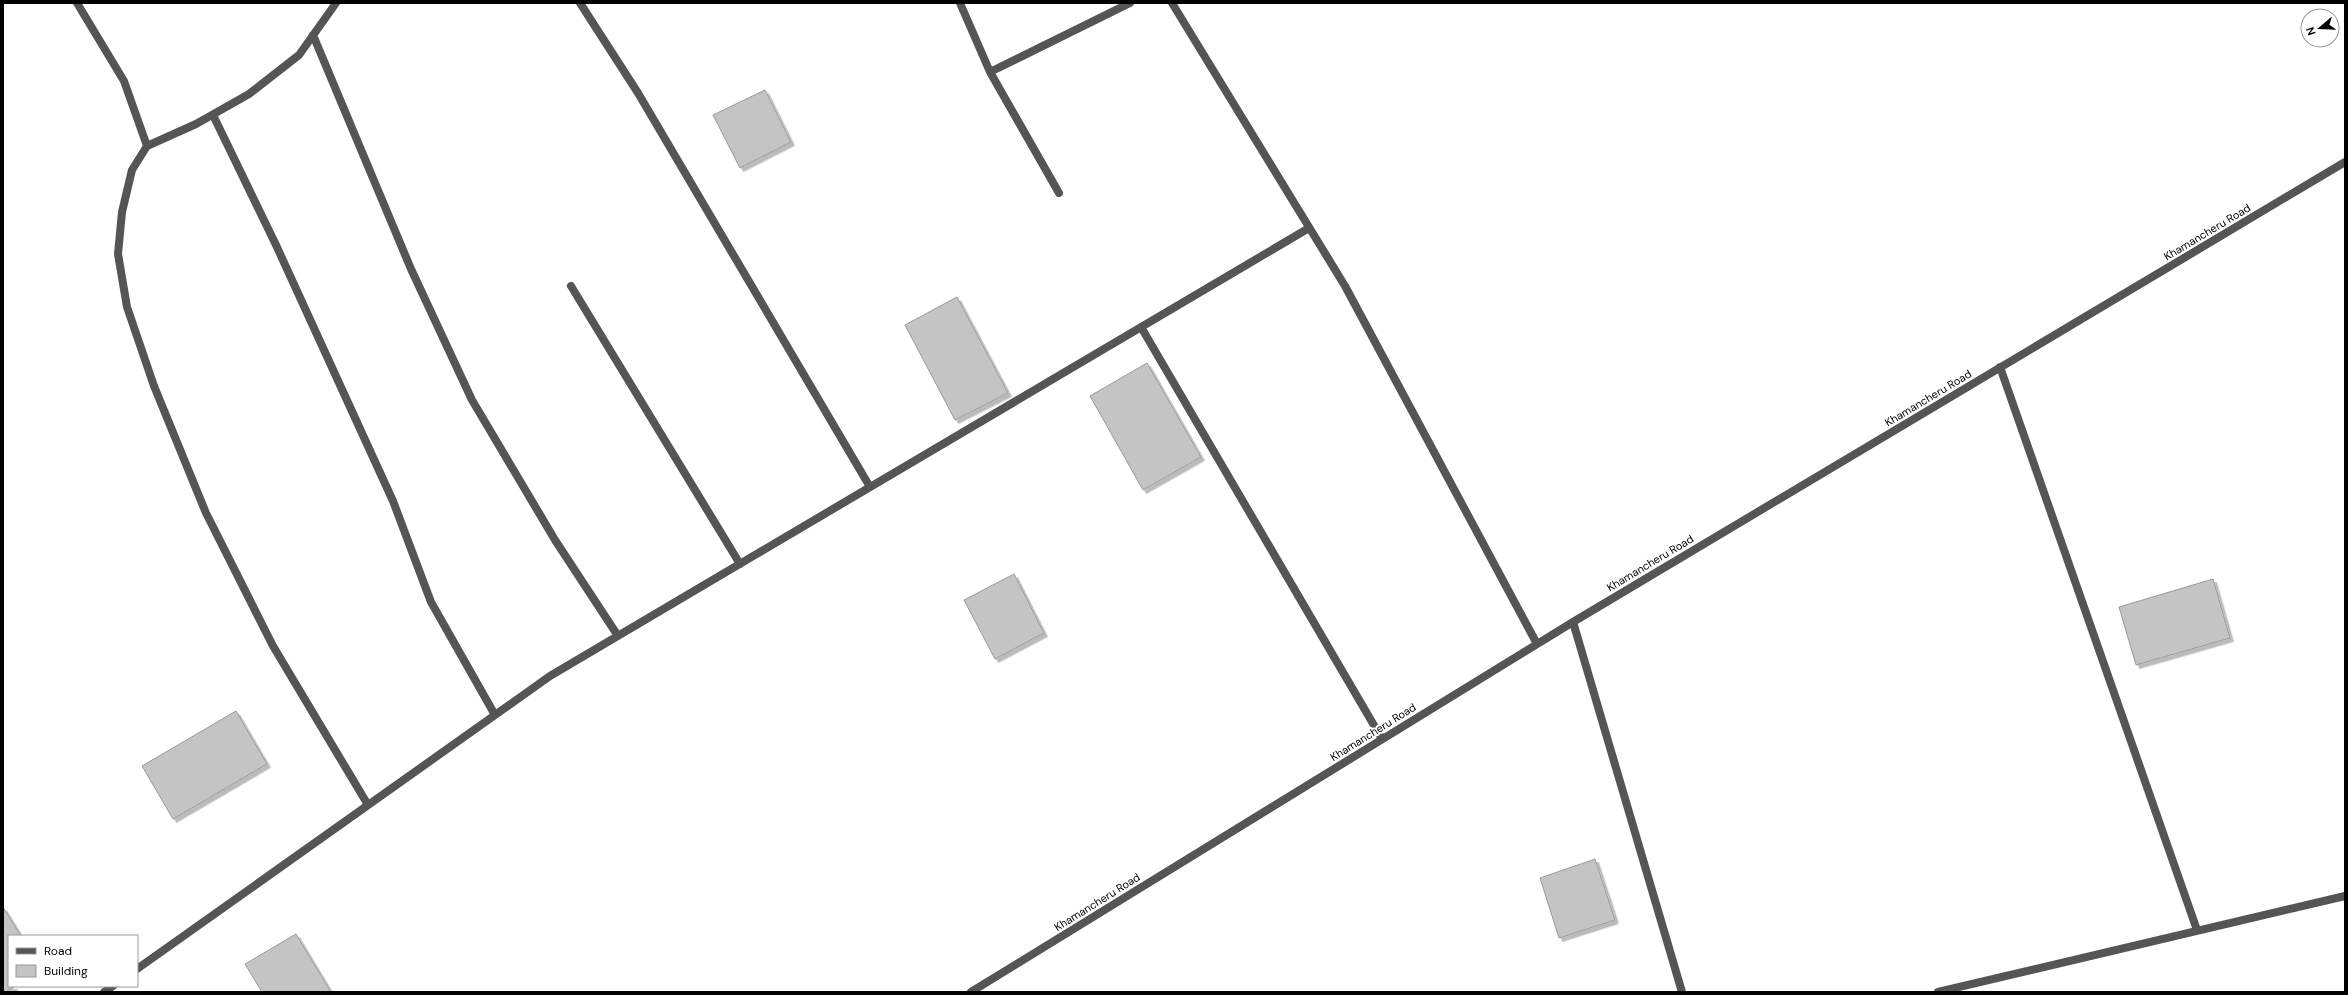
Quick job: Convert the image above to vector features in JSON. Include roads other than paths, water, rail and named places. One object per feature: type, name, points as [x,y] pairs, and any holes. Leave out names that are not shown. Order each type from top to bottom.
[{"type":"street","points":[[77,3],[124,81],[147,146]]},
{"type":"street","points":[[336,3],[299,55],[249,94],[213,115],[147,146],[132,170],[122,212],[118,254],[127,307],[154,386],[206,512],[273,646],[368,805]]},
{"type":"street","points":[[580,3],[638,93],[870,487]]},
{"type":"street","points":[[960,3],[990,72],[1059,193]]},
{"type":"street","points":[[990,72],[1130,3]]},
{"type":"street","points":[[1172,3],[1345,286],[1537,644]]},
{"type":"street","points":[[313,35],[412,269],[472,400],[555,540],[618,636]]},
{"type":"street","points":[[213,115],[276,245],[393,502],[431,602],[495,715]]},
{"type":"street","name":"Khamancheru Road","points":[[971,992],[1573,622],[2345,162]]},
{"type":"street","points":[[138,968],[550,676],[1309,228]]},
{"type":"street","points":[[571,286],[740,564]]},
{"type":"street","points":[[1141,327],[1382,739]]},
{"type":"street","points":[[2000,367],[2197,930]]},
{"type":"street","points":[[1573,622],[1682,992]]},
{"type":"street","points":[[1938,992],[2345,896]]}]
